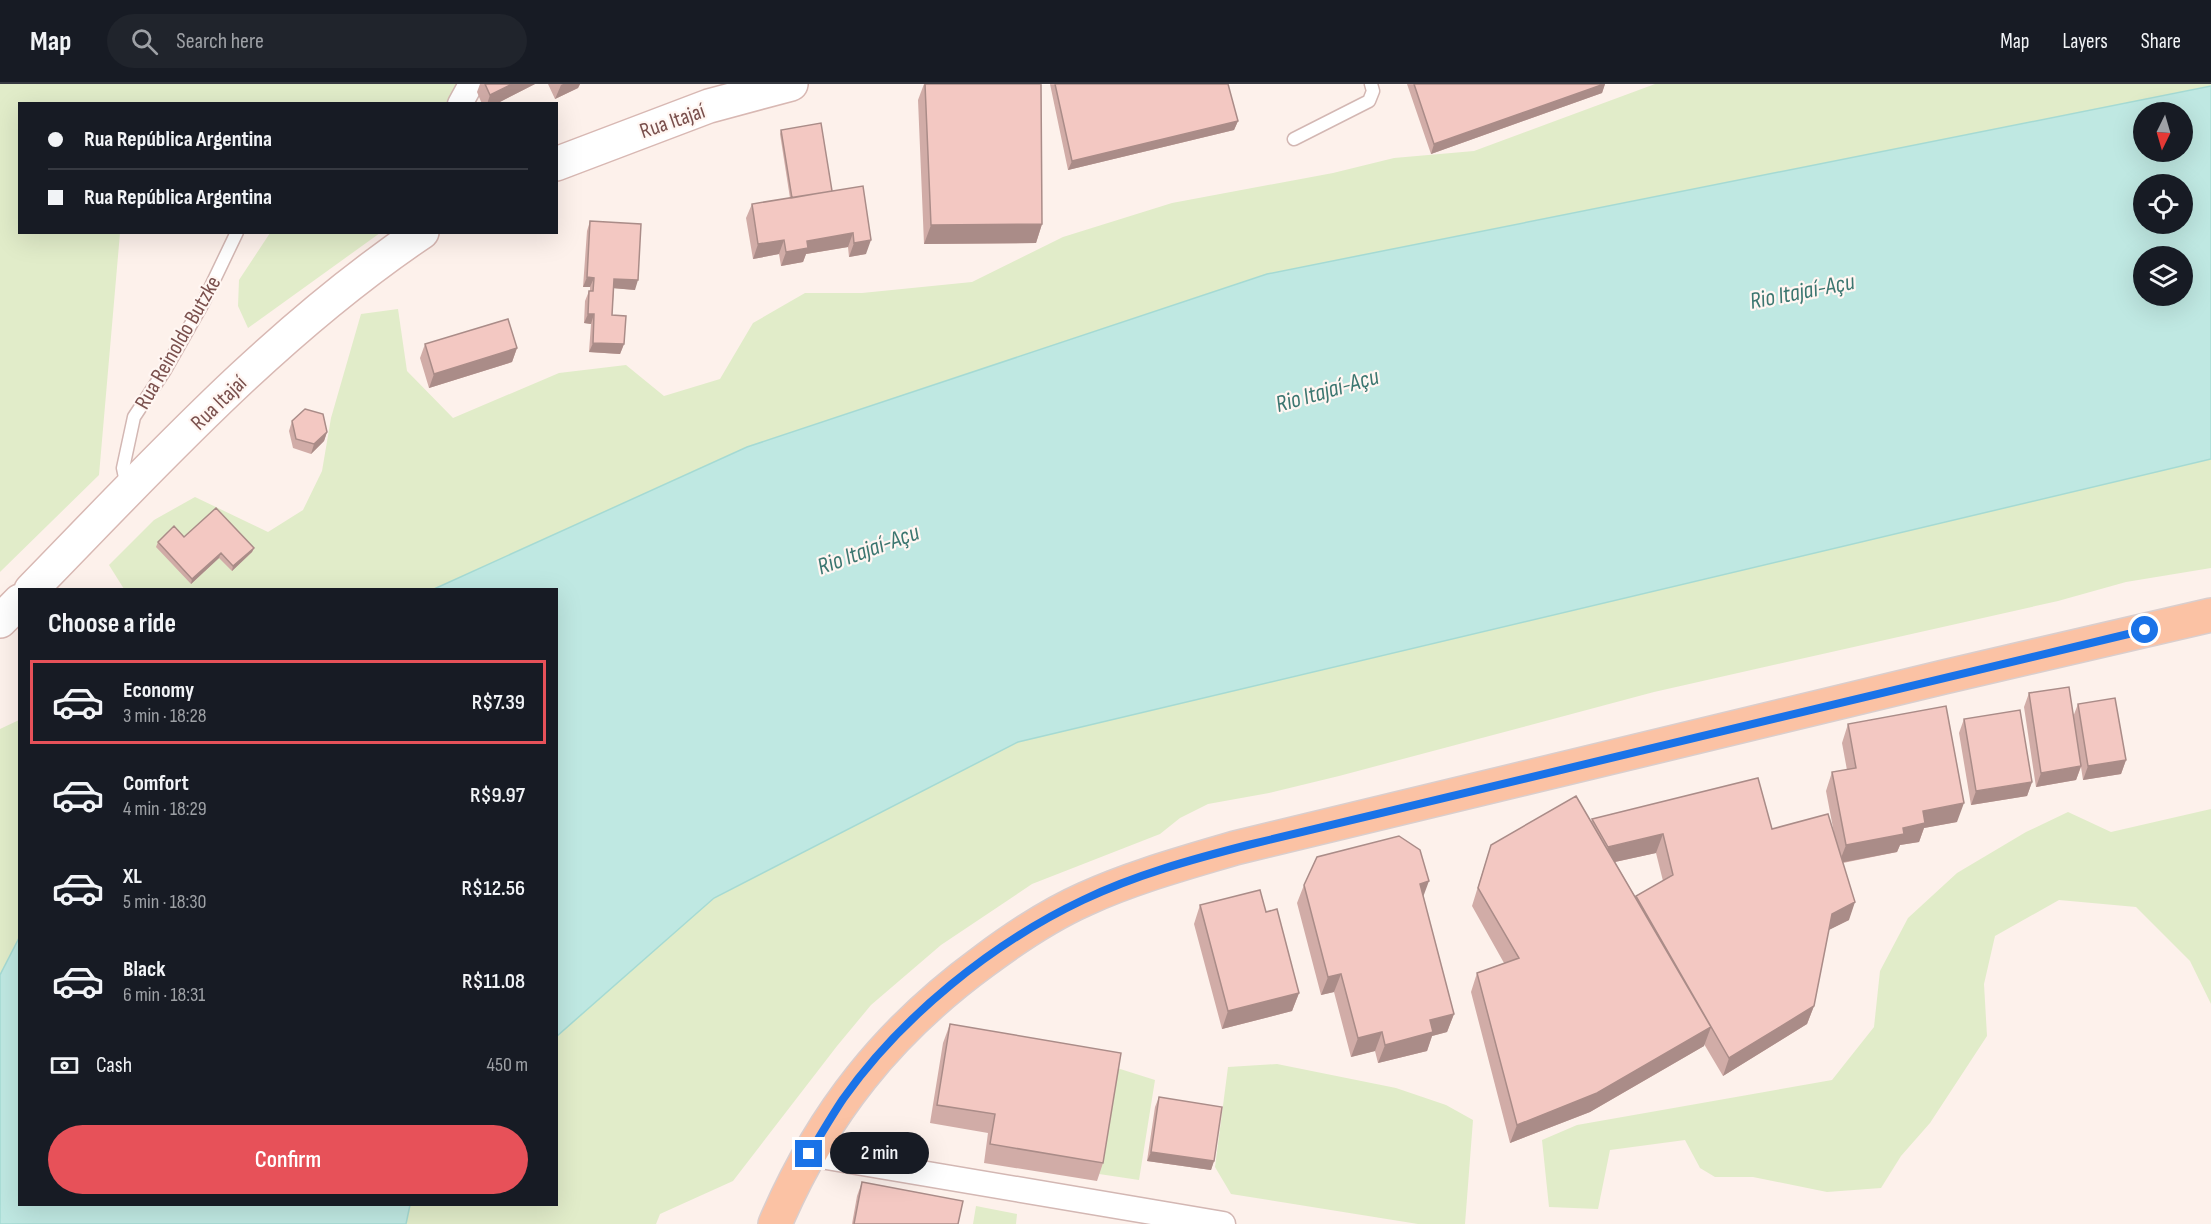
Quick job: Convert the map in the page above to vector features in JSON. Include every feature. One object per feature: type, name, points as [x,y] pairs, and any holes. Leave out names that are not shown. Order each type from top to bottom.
[{"type":"main road","name":"Rua Itajaí","points":[[558,163],[709,106],[791,84]]},
{"type":"main road","name":"Rua Itajaí","points":[[33,588],[240,379],[315,314],[388,255],[419,234]]},
{"type":"main road","points":[[0,621],[18,603]]},
{"type":"main road","points":[[775,1224],[809,1154],[843,1099],[912,1020],[947,988],[1021,934],[1083,900],[1145,875],[1244,846],[1954,674],[2211,615]]},
{"type":"street","points":[[460,102],[471,84]]},
{"type":"street","points":[[809,1154],[1223,1224]]},
{"type":"lane","points":[[1294,139],[1369,100],[1372,91],[1371,84]]},
{"type":"lane","name":"Rua Reinoldo Butzke","points":[[128,490],[123,468],[134,417],[165,370],[203,303],[236,234]]},
{"type":"green space","points":[[0,84],[471,84],[466,102],[18,102],[18,234],[120,234],[99,475],[0,572]]},
{"type":"green space","points":[[1655,84],[2211,84],[2211,86],[1267,274],[747,447],[436,588],[123,588],[109,565],[154,520],[195,497],[268,532],[303,510],[322,471],[331,418],[361,314],[398,309],[407,371],[453,418],[559,373],[626,365],[664,396],[720,379],[753,323],[805,293],[862,293],[972,282],[1063,237],[1172,203],[1333,173],[1394,158],[1474,151]]},
{"type":"green space","points":[[269,234],[379,234],[248,328],[238,306],[239,280]]},
{"type":"green space","points":[[2211,459],[2211,568],[2126,582],[2058,601],[1654,692],[1339,776],[1269,793],[1208,804],[1180,818],[1160,834],[1032,884],[941,945],[871,1005],[733,1181],[660,1214],[656,1224],[406,1224],[410,1206],[558,1206],[558,1035],[714,898],[1018,742]]},
{"type":"green space","points":[[18,720],[18,940],[0,975],[0,729]]},
{"type":"green space","points":[[2211,809],[2211,1004],[2190,961],[2136,907],[2059,900],[1995,936],[1984,984],[1987,1036],[1930,1123],[1901,1156],[1881,1188],[1827,1192],[1753,1177],[1715,1177],[1700,1168],[1685,1140],[1610,1150],[1598,1209],[1549,1207],[1542,1140],[1577,1125],[1832,1080],[1874,1027],[1880,971],[1908,918],[1957,873],[2026,832],[2068,812],[2111,832]]},
{"type":"green space","points":[[1277,1064],[1396,1088],[1446,1105],[1473,1120],[1465,1224],[1418,1224],[1231,1194],[1215,1167],[1228,1067]]},
{"type":"green space","points":[[1117,1068],[1155,1080],[1139,1180],[1099,1174]]},
{"type":"green space","points":[[976,1206],[1017,1214],[1016,1224],[973,1224]]},
{"type":"water","name":"Rio Itajaí-Açu","points":[[2211,86],[2211,459],[1018,742],[714,898],[558,1035],[558,588],[436,588],[747,447],[1267,274]]},
{"type":"water","points":[[18,940],[18,1206],[410,1206],[406,1224],[0,1224],[0,975]]},
{"type":"building","points":[[485,84],[512,84],[490,95]]},
{"type":"building","points":[[925,84],[1041,84],[1042,224],[931,225]]},
{"type":"building","points":[[1055,84],[1228,84],[1238,121],[1072,161]]},
{"type":"building","points":[[1414,84],[1604,84],[1434,144]]},
{"type":"building","points":[[821,123],[832,191],[792,198],[781,130]]},
{"type":"building","points":[[863,186],[871,240],[854,243],[853,233],[807,241],[808,248],[786,252],[784,240],[758,244],[752,204]]},
{"type":"building","points":[[590,221],[641,224],[638,280],[614,279],[612,315],[626,316],[624,344],[593,343],[594,314],[588,314],[589,291],[593,291],[594,278],[587,277]]},
{"type":"building","points":[[508,319],[517,348],[434,374],[425,344]]},
{"type":"building","points":[[305,409],[323,414],[327,432],[314,444],[296,439],[292,421]]},
{"type":"building","points":[[216,508],[254,548],[233,566],[221,553],[192,579],[158,542],[174,526],[184,537]]},
{"type":"building","points":[[2069,687],[2081,766],[2041,773],[2029,693]]},
{"type":"building","points":[[2115,698],[2126,760],[2088,766],[2078,704]]},
{"type":"building","points":[[1946,706],[1964,803],[1923,811],[1925,823],[1903,828],[1904,834],[1846,845],[1832,772],[1856,768],[1848,724]]},
{"type":"building","points":[[2020,710],[2032,782],[1976,791],[1964,719]]},
{"type":"building","points":[[1758,778],[1772,829],[1828,814],[1855,902],[1832,914],[1814,1006],[1729,1058],[1636,896],[1673,875],[1663,834],[1608,847],[1592,819]]},
{"type":"building","points":[[1576,796],[1711,1027],[1597,1093],[1517,1125],[1477,973],[1519,958],[1478,888],[1491,845]]},
{"type":"building","points":[[1399,836],[1420,850],[1429,881],[1420,884],[1454,1014],[1430,1020],[1433,1032],[1385,1045],[1382,1032],[1358,1038],[1341,974],[1328,977],[1304,885],[1317,857]]},
{"type":"building","points":[[1260,890],[1266,912],[1277,909],[1299,993],[1228,1011],[1200,905]]},
{"type":"building","points":[[950,1024],[1121,1053],[1103,1163],[990,1144],[995,1114],[937,1105]]},
{"type":"building","points":[[1159,1097],[1222,1107],[1214,1161],[1151,1152]]},
{"type":"building","points":[[862,1182],[963,1201],[958,1224],[854,1224]]},
{"type":"route","points":[[809,1154],[843,1099],[876,1059],[912,1020],[947,988],[1021,934],[1083,900],[1145,875],[1235,848],[2145,630]]}]
